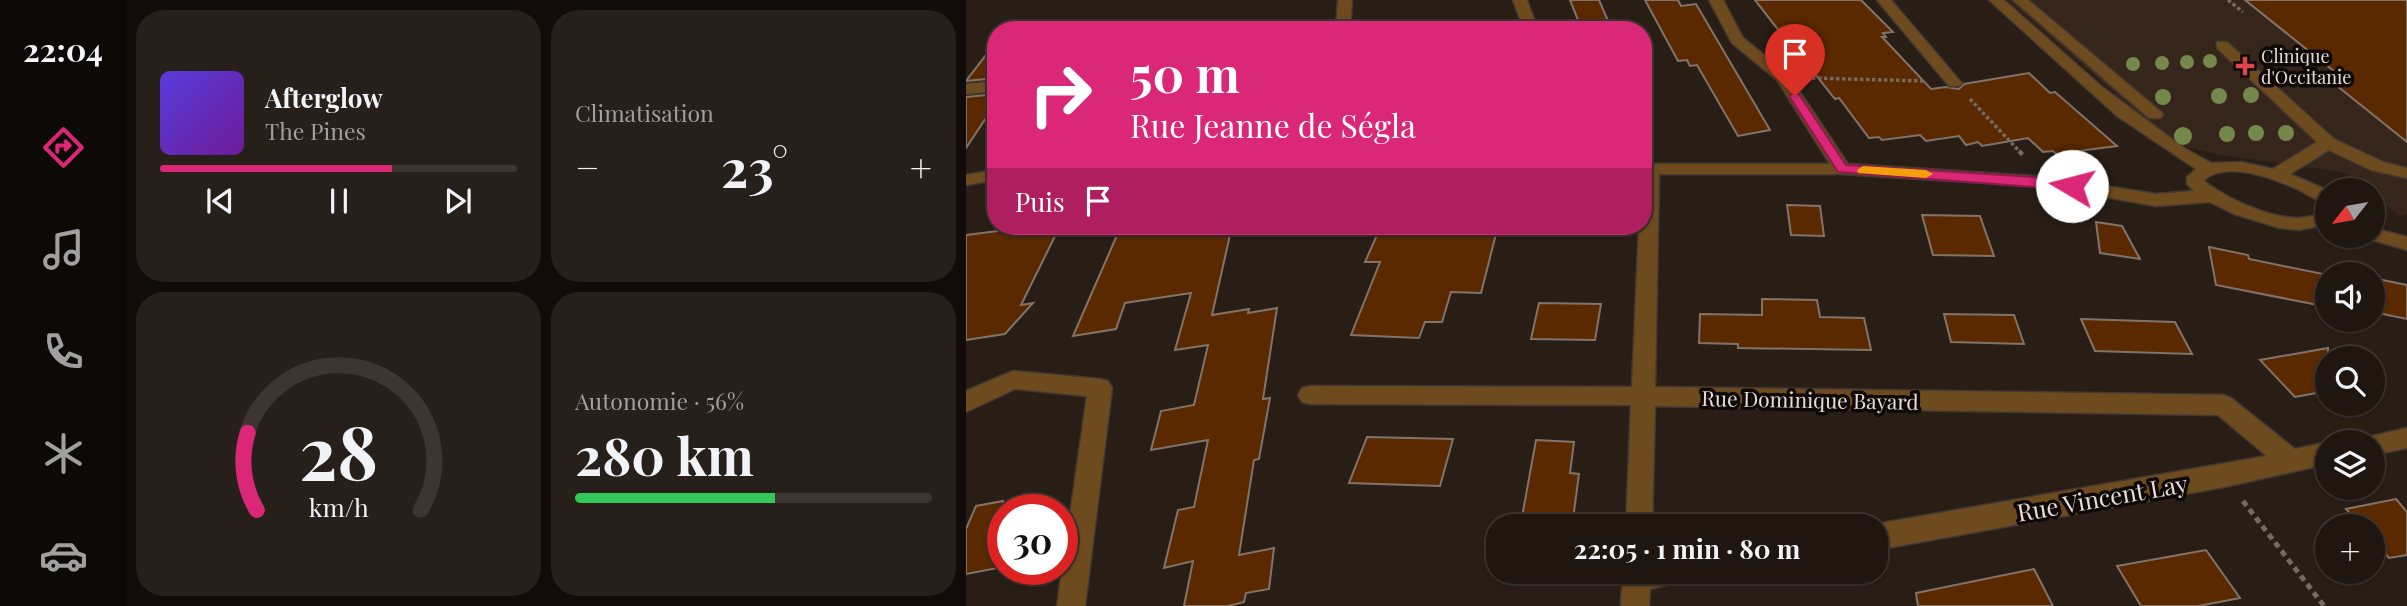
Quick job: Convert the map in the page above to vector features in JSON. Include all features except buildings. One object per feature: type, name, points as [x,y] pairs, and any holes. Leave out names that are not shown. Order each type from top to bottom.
[{"type":"street","points":[[1344,21],[1345,0]]},
{"type":"street","points":[[1520,0],[1528,21]]},
{"type":"street","points":[[1716,0],[1737,40],[1783,77],[1842,169]]},
{"type":"street","points":[[1884,0],[1954,83]]},
{"type":"street","points":[[1996,0],[2128,116],[2163,142],[2207,168]]},
{"type":"street","points":[[2020,0],[2155,115]]},
{"type":"street","points":[[2221,45],[2329,144],[2377,166],[2407,173]]},
{"type":"street","points":[[966,89],[987,87]]},
{"type":"street","points":[[2277,174],[2329,144]]},
{"type":"street","points":[[2315,190],[2277,174],[2220,165],[2207,168],[2196,177],[2196,184],[2209,196],[2242,212],[2306,225],[2315,224]]},
{"type":"street","points":[[1652,169],[1842,169],[2049,182],[2156,200],[2209,196]]},
{"type":"street","points":[[966,180],[987,176]]},
{"type":"street","points":[[1639,514],[1646,235]]},
{"type":"street","points":[[2385,238],[2407,244]]},
{"type":"street","points":[[966,402],[1013,380],[1100,388],[1071,606]]},
{"type":"street","name":"Rue Dominique Bayard","points":[[1310,395],[1644,396],[2222,405],[2290,460]]},
{"type":"street","points":[[2385,442],[2407,438]]},
{"type":"street","name":"Rue Vincent Lay","points":[[1888,535],[2224,475],[2315,455]]},
{"type":"path","points":[[2228,0],[2243,12]]},
{"type":"path","points":[[1783,77],[1954,83],[2049,182]]},
{"type":"path","points":[[2224,475],[2324,606]]},
{"type":"shaded area","name":"Clinique d'Occitanie","points":[[2007,0],[2407,0],[2407,214],[2400,216],[2385,205],[2385,178],[2350,178],[2342,172],[2220,155],[2190,148],[2160,132]]},
{"type":"slow traffic","points":[[1863,170],[1926,174]]},
{"type":"place","name":"Clinique d'Occitanie","points":[[2245,66]]},
{"type":"route","points":[[1795,96],[1842,169],[2049,182],[2072,186]]}]
